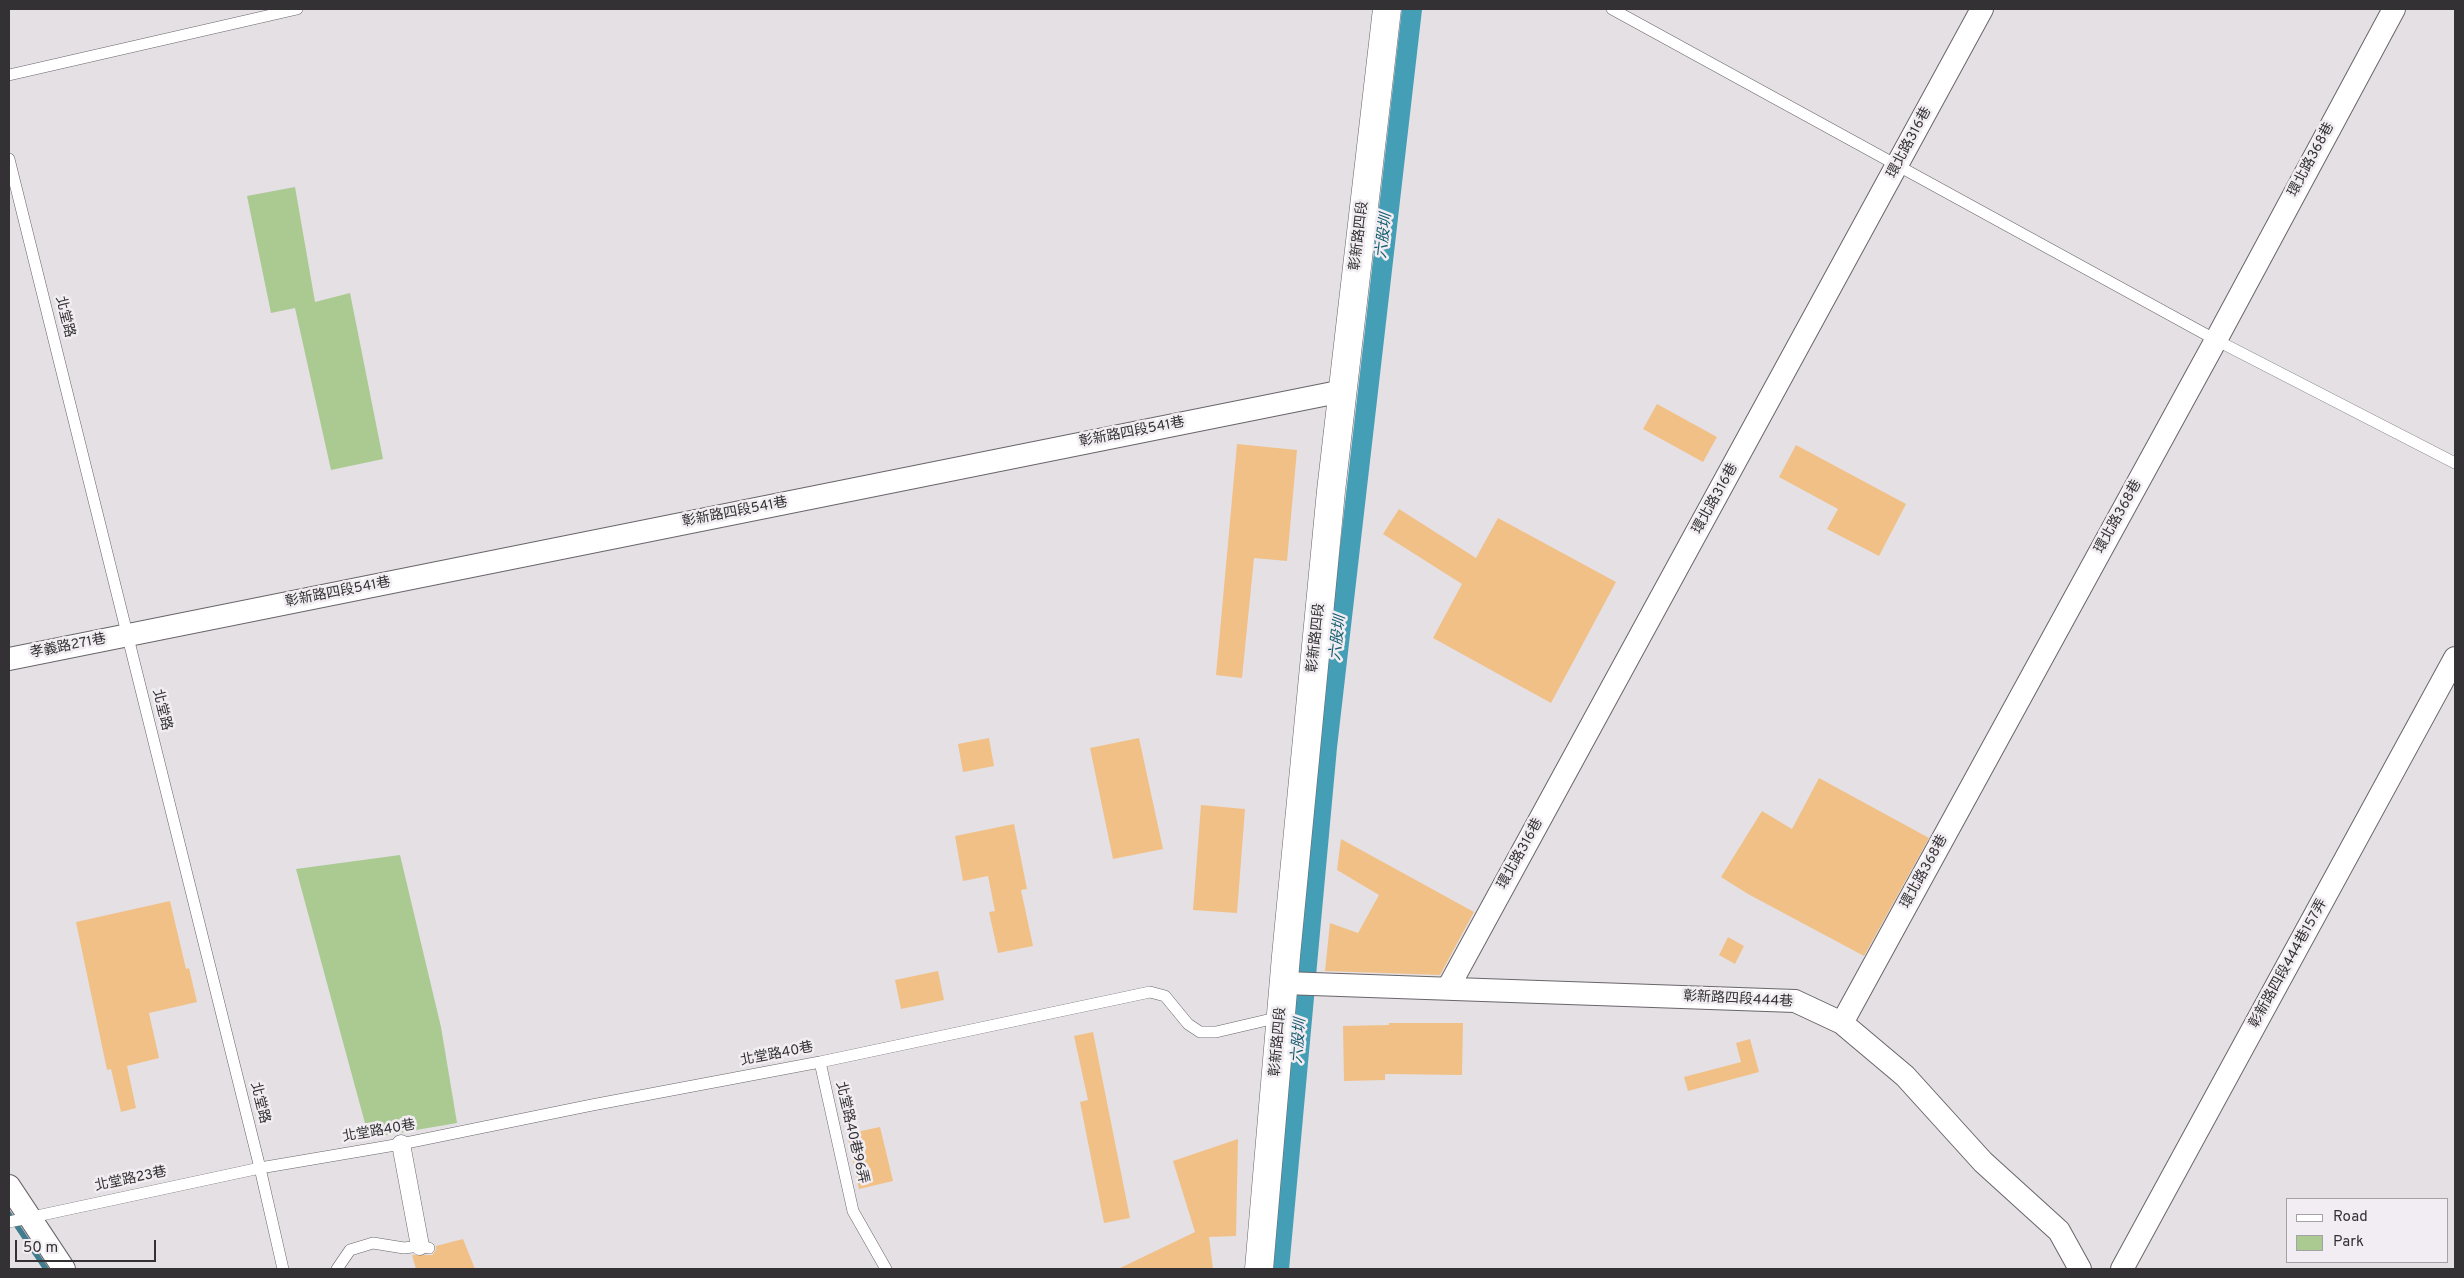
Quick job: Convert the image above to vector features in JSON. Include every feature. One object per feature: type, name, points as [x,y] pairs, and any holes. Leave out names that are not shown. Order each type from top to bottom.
[{"type":"street","name":"彰新路四段","points":[[1259,1269],[1343,391],[1387,9]]},
{"type":"street","name":"環北路316巷","points":[[1448,988],[1982,9]]},
{"type":"street","name":"環北路368巷","points":[[1842,1023],[2216,340],[2394,9]]},
{"type":"street","name":"彰新路四段541巷","points":[[127,635],[1343,391]]},
{"type":"street","name":"孝義路271巷","points":[[9,659],[127,635]]},
{"type":"street","name":"彰新路四段444巷157弄","points":[[2122,1269],[2455,658]]},
{"type":"street","name":"彰新路四段444巷","points":[[1285,983],[1795,1001],[1842,1023],[1905,1076],[1983,1162],[2059,1231],[2080,1269]]},
{"type":"street","points":[[401,1144],[425,1247]]},
{"type":"street","points":[[9,1186],[20,1220],[64,1269]]},
{"type":"lane","points":[[9,75],[297,9]]},
{"type":"lane","points":[[1612,9],[2216,340],[2455,463]]},
{"type":"lane","name":"北堂路","points":[[9,159],[260,1168],[283,1269]]},
{"type":"lane","name":"北堂路40巷","points":[[260,1168],[401,1144],[820,1062],[1150,992],[1165,996],[1188,1024],[1200,1032],[1216,1032],[1282,1017]]},
{"type":"lane","name":"北堂路40巷96弄","points":[[820,1062],[853,1211],[886,1269]]},
{"type":"lane","name":"北堂路23巷","points":[[20,1220],[260,1168]]},
{"type":"lane","points":[[337,1269],[350,1250],[373,1243],[404,1248],[425,1247]]},
{"type":"green space","points":[[295,187],[315,302],[350,293],[383,459],[331,470],[295,308],[271,313],[247,196]]},
{"type":"green space","points":[[400,855],[441,1027],[457,1123],[369,1138],[296,869]]},
{"type":"building","points":[[1657,404],[1717,437],[1703,462],[1643,429]]},
{"type":"building","points":[[1237,444],[1297,450],[1287,561],[1254,558],[1242,678],[1216,675]]},
{"type":"building","points":[[1796,445],[1906,504],[1879,556],[1827,529],[1838,509],[1779,477]]},
{"type":"building","points":[[1399,509],[1476,558],[1498,518],[1616,582],[1551,703],[1433,638],[1462,584],[1383,534]]},
{"type":"building","points":[[989,738],[994,766],[963,772],[958,744]]},
{"type":"building","points":[[1139,738],[1163,849],[1113,859],[1090,748]]},
{"type":"building","points":[[1819,778],[1929,838],[1864,956],[1748,894],[1721,877],[1762,811],[1792,829]]},
{"type":"building","points":[[1201,805],[1245,809],[1237,913],[1193,910]]},
{"type":"building","points":[[1014,824],[1027,889],[1021,890],[1033,946],[998,953],[989,912],[995,911],[988,876],[963,881],[955,836]]},
{"type":"building","points":[[1341,839],[1474,912],[1440,975],[1325,971],[1330,923],[1358,933],[1379,895],[1337,870]]},
{"type":"building","points":[[170,901],[186,969],[189,968],[197,1002],[149,1013],[159,1058],[127,1066],[136,1108],[121,1112],[111,1069],[107,1070],[76,922]]},
{"type":"building","points":[[1728,937],[1744,946],[1735,964],[1719,955]]},
{"type":"building","points":[[938,971],[944,1000],[901,1009],[895,980]]},
{"type":"building","points":[[1389,1023],[1463,1023],[1462,1075],[1385,1074],[1385,1080],[1344,1081],[1343,1026],[1389,1025]]},
{"type":"building","points":[[1093,1032],[1130,1218],[1104,1223],[1080,1102],[1088,1100],[1074,1036]]},
{"type":"building","points":[[1750,1039],[1759,1072],[1688,1091],[1684,1077],[1741,1062],[1736,1043]]},
{"type":"building","points":[[880,1127],[893,1181],[859,1189],[847,1134]]},
{"type":"building","points":[[1238,1139],[1236,1236],[1209,1237],[1213,1269],[1118,1269],[1195,1232],[1173,1161]]},
{"type":"building","points":[[463,1239],[475,1269],[416,1269],[412,1255],[432,1255],[436,1250],[436,1246]]},
{"type":"waterway","name":"六股圳","points":[[1279,1269],[1327,747],[1412,9]]},
{"type":"waterway","points":[[9,1214],[46,1269]]}]
